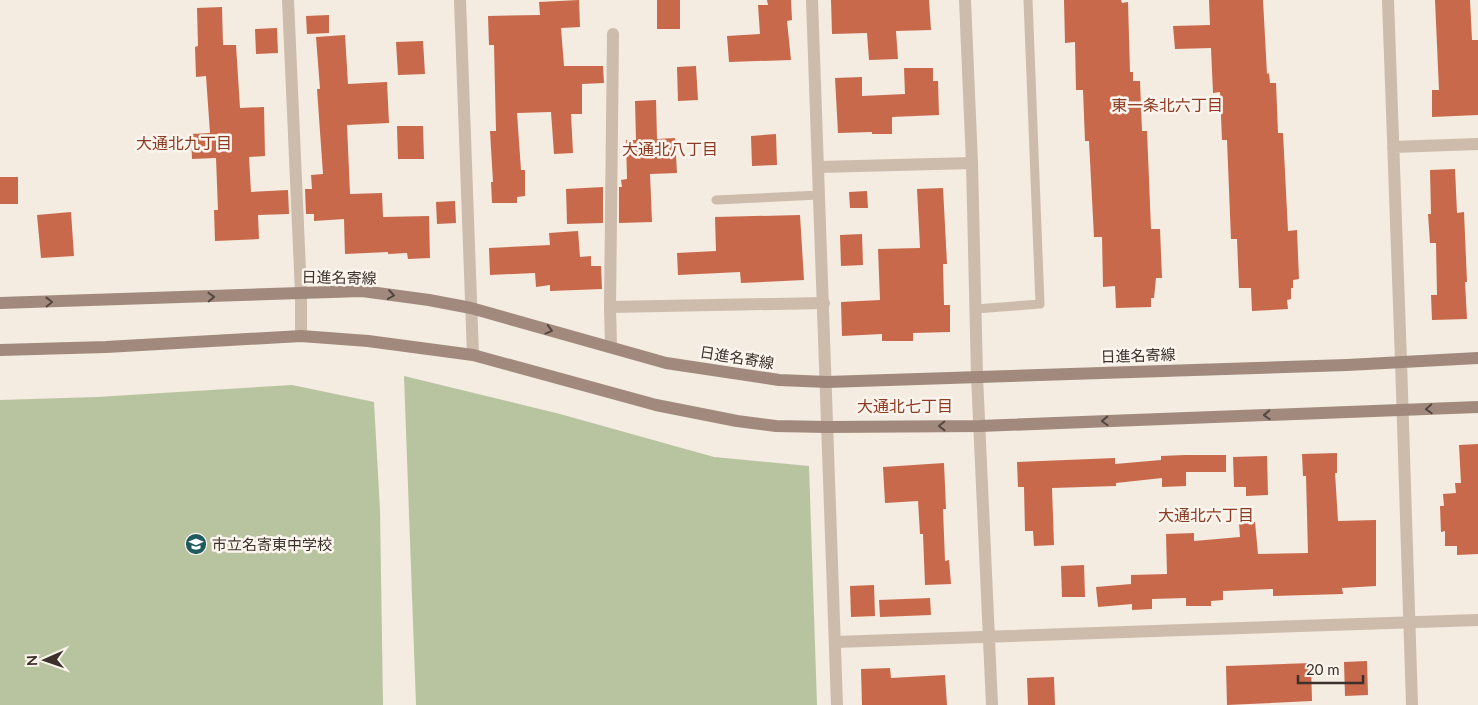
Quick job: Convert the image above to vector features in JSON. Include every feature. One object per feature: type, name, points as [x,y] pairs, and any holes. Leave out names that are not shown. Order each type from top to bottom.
[{"type":"main road","name":"日進名寄線","points":[[0,303],[362,291],[471,308],[666,363],[779,380],[827,382],[1337,365],[1478,358]]},
{"type":"main road","points":[[0,350],[106,347],[301,336],[368,341],[473,356],[656,405],[737,421],[776,426],[980,426],[1478,407]]},
{"type":"street","points":[[288,0],[302,293],[301,336]]},
{"type":"street","points":[[460,0],[473,356]]},
{"type":"street","points":[[812,0],[837,705]]},
{"type":"street","points":[[966,0],[977,376],[992,705]]},
{"type":"street","points":[[1388,0],[1412,705]]},
{"type":"street","points":[[611,346],[613,34]]},
{"type":"street","points":[[1393,147],[1478,144]]},
{"type":"street","points":[[818,167],[972,163]]},
{"type":"street","points":[[610,307],[824,303]]},
{"type":"street","points":[[835,642],[1478,620]]},
{"type":"lane","points":[[976,309],[1040,304],[1028,0]]},
{"type":"lane","points":[[716,200],[820,195]]},
{"type":"green space","points":[[404,376],[560,414],[714,457],[809,466],[817,705],[416,705]]},
{"type":"green space","name":"市立名寄東中学校","points":[[292,385],[374,402],[380,510],[383,705],[0,705],[0,400],[97,397]]},
{"type":"building","points":[[579,0],[580,27],[561,28],[564,66],[603,66],[604,83],[582,84],[582,114],[571,114],[573,153],[554,154],[551,112],[517,113],[521,170],[525,170],[525,196],[517,197],[517,203],[492,203],[491,182],[493,182],[490,131],[496,131],[494,45],[489,45],[488,16],[540,15],[539,2]]},
{"type":"building","points":[[657,0],[680,0],[680,29],[657,29]]},
{"type":"building","points":[[767,0],[791,0],[792,20],[787,21],[791,60],[729,62],[727,36],[760,34],[758,5],[768,5]]},
{"type":"building","points":[[831,0],[929,0],[931,30],[896,31],[898,59],[869,60],[867,33],[832,34]]},
{"type":"building","points":[[1064,0],[1121,0],[1122,3],[1128,2],[1130,72],[1133,72],[1133,81],[1140,81],[1142,131],[1147,131],[1151,229],[1160,229],[1162,278],[1156,278],[1154,298],[1151,298],[1151,307],[1116,308],[1115,286],[1103,287],[1102,237],[1094,237],[1089,141],[1085,141],[1083,90],[1076,90],[1075,42],[1065,43]]},
{"type":"building","points":[[1209,0],[1263,0],[1267,74],[1269,73],[1270,83],[1276,83],[1278,133],[1283,133],[1288,231],[1297,230],[1299,279],[1293,280],[1291,299],[1287,300],[1288,309],[1252,311],[1251,288],[1239,288],[1237,239],[1231,239],[1227,140],[1222,140],[1220,92],[1213,93],[1211,48],[1175,49],[1173,26],[1210,25]]},
{"type":"building","points":[[1435,0],[1470,0],[1472,40],[1478,40],[1478,115],[1432,117],[1432,90],[1439,90]]},
{"type":"building","points":[[222,7],[223,45],[236,45],[240,108],[264,107],[265,156],[249,157],[251,192],[288,190],[289,214],[258,215],[259,239],[215,241],[214,210],[218,210],[216,158],[192,159],[191,134],[210,133],[206,76],[196,77],[195,47],[198,46],[197,8]]},
{"type":"building","points":[[329,15],[329,33],[307,34],[306,16]]},
{"type":"building","points":[[277,28],[278,53],[256,54],[255,29]]},
{"type":"building","points":[[345,35],[348,84],[387,82],[389,123],[347,125],[350,194],[382,193],[383,217],[429,216],[430,258],[408,259],[407,253],[388,254],[388,252],[345,254],[344,219],[314,221],[314,214],[306,214],[305,189],[312,189],[311,175],[323,174],[317,89],[320,89],[316,37]]},
{"type":"building","points":[[423,41],[425,74],[398,75],[396,42]]},
{"type":"building","points":[[696,66],[698,100],[678,101],[677,67]]},
{"type":"building","points":[[904,68],[933,68],[933,81],[938,81],[939,115],[892,117],[892,134],[872,134],[872,132],[838,133],[835,78],[862,77],[862,96],[905,94]]},
{"type":"building","points":[[656,100],[657,139],[675,138],[677,173],[650,174],[652,222],[619,223],[619,187],[622,187],[621,180],[627,179],[626,140],[636,140],[635,101]]},
{"type":"building","points":[[397,126],[423,126],[424,159],[398,159]]},
{"type":"building","points":[[776,134],[777,165],[752,166],[751,136]]},
{"type":"building","points":[[1455,169],[1457,213],[1464,212],[1467,319],[1432,320],[1431,295],[1437,295],[1436,243],[1430,243],[1428,214],[1431,214],[1430,170]]},
{"type":"building","points":[[0,177],[18,177],[18,204],[0,204]]},
{"type":"building","points":[[603,187],[603,223],[567,224],[566,189]]},
{"type":"building","points":[[943,188],[947,264],[943,264],[944,305],[950,305],[950,332],[913,333],[913,341],[882,341],[882,334],[842,336],[841,302],[880,300],[878,249],[920,248],[917,189]]},
{"type":"building","points":[[867,191],[868,208],[850,208],[849,192]]},
{"type":"building","points":[[455,201],[456,223],[437,224],[436,202]]},
{"type":"building","points":[[71,212],[74,256],[41,258],[37,215]]},
{"type":"building","points":[[800,215],[804,280],[741,283],[740,272],[678,275],[677,253],[716,251],[715,217]]},
{"type":"building","points":[[578,231],[580,257],[591,256],[591,266],[601,266],[602,289],[550,291],[550,285],[536,287],[535,273],[490,275],[489,248],[550,245],[549,233]]},
{"type":"building","points":[[862,234],[863,265],[841,266],[840,235]]},
{"type":"building","points":[[1478,444],[1478,554],[1457,555],[1457,546],[1445,546],[1445,531],[1441,532],[1440,506],[1444,506],[1443,494],[1456,493],[1455,483],[1461,483],[1459,445]]},
{"type":"building","points":[[1337,453],[1337,473],[1335,473],[1338,521],[1376,520],[1376,586],[1342,588],[1343,594],[1273,596],[1273,589],[1223,591],[1223,600],[1211,601],[1211,606],[1186,606],[1186,598],[1152,599],[1152,609],[1132,610],[1132,604],[1098,607],[1096,587],[1131,584],[1131,575],[1167,574],[1166,534],[1194,533],[1194,541],[1240,537],[1239,523],[1255,522],[1258,554],[1308,553],[1306,476],[1303,476],[1302,454]]},
{"type":"building","points":[[1226,455],[1226,472],[1186,472],[1186,486],[1162,487],[1162,478],[1116,483],[1116,486],[1052,488],[1054,545],[1034,546],[1033,531],[1025,531],[1024,487],[1018,487],[1017,462],[1115,458],[1115,464],[1161,460],[1161,456]]},
{"type":"building","points":[[1267,456],[1268,495],[1246,496],[1246,487],[1234,487],[1233,457]]},
{"type":"building","points":[[944,463],[946,509],[943,509],[945,561],[949,560],[951,584],[925,585],[923,534],[920,534],[918,501],[885,503],[883,467]]},
{"type":"building","points":[[1084,565],[1085,597],[1062,597],[1061,566]]},
{"type":"building","points":[[874,585],[875,616],[851,617],[850,586]]},
{"type":"building","points":[[930,598],[931,615],[880,617],[879,600]]},
{"type":"building","points":[[1367,661],[1368,695],[1345,696],[1344,662]]},
{"type":"building","points":[[1311,663],[1312,701],[1227,705],[1226,666]]},
{"type":"building","points":[[890,668],[891,678],[945,675],[947,705],[862,705],[861,669]]},
{"type":"building","points":[[1054,677],[1055,705],[1028,705],[1027,678]]},
{"type":"place","name":"市立名寄東中学校","points":[[196,544]]},
{"type":"district","name":"東一条北六丁目","points":[[1167,104]]},
{"type":"district","name":"大通北九丁目","points":[[184,142]]},
{"type":"district","name":"大通北八丁目","points":[[670,148]]},
{"type":"district","name":"大通北七丁目","points":[[905,405]]},
{"type":"district","name":"大通北六丁目","points":[[1206,514]]}]
